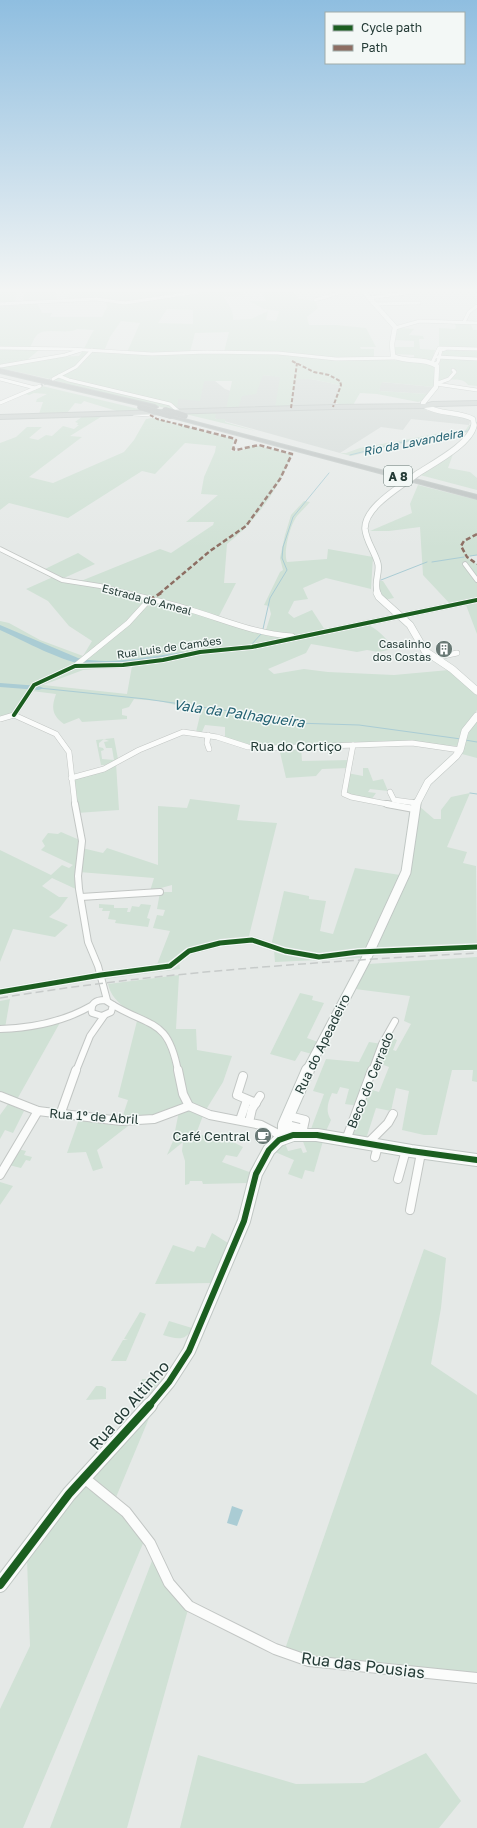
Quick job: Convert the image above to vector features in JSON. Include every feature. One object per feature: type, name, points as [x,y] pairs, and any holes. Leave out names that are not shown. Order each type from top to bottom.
[{"type":"highway","name":"A 8","points":[[14,377],[140,407],[477,497]]},
{"type":"highway","name":"A 8","points":[[37,377],[477,493]]},
{"type":"main road","points":[[0,417],[477,403]]},
{"type":"street","points":[[53,379],[57,377]]},
{"type":"street","points":[[63,377],[170,404],[178,411]]},
{"type":"street","points":[[436,377],[436,383],[426,405],[470,417],[474,424],[474,433],[446,455],[380,501],[365,526],[378,565],[376,592],[383,602],[415,631],[425,651],[452,669],[477,691]]},
{"type":"street","points":[[0,379],[35,388]]},
{"type":"street","points":[[436,383],[455,380]]},
{"type":"street","points":[[436,383],[477,390]]},
{"type":"street","points":[[0,403],[40,386]]},
{"type":"street","points":[[121,413],[150,415]]},
{"type":"street","name":"Estrada do Ameal","points":[[0,549],[62,580],[100,586],[191,610],[247,629],[274,635],[298,637]]},
{"type":"street","points":[[466,564],[464,566],[477,580]]},
{"type":"street","points":[[77,665],[128,623],[149,600]]},
{"type":"street","name":"Rua Luis de Camões","points":[[14,715],[33,687],[77,665],[143,662],[200,652],[252,647],[477,600]]},
{"type":"street","points":[[434,658],[457,653]]},
{"type":"street","points":[[0,719],[14,715],[56,734],[69,752],[71,778],[82,840],[78,876],[88,942],[101,974],[105,992],[113,1010],[97,1023],[74,1076],[60,1115]]},
{"type":"street","points":[[415,806],[428,782],[453,760],[467,728],[477,716]]},
{"type":"street","name":"Rua do Cortiço","points":[[71,778],[104,769],[139,750],[183,732],[208,735],[248,747],[295,748],[461,744]]},
{"type":"street","points":[[208,735],[207,743],[209,749]]},
{"type":"street","points":[[353,746],[344,794],[351,797],[415,806]]},
{"type":"street","points":[[390,792],[394,800],[415,806]]},
{"type":"street","name":"Rua do Apeadeiro","points":[[284,1137],[284,1125],[313,1058],[369,953],[406,872],[415,806]]},
{"type":"street","points":[[81,897],[160,892]]},
{"type":"street","points":[[0,992],[101,974],[170,966],[189,951],[220,943],[252,940],[286,951],[319,957],[358,952],[369,953],[477,947]]},
{"type":"street","points":[[93,1011],[105,992]]},
{"type":"street","points":[[100,1000],[110,1003],[125,1013],[138,1017],[166,1035],[173,1050],[179,1070],[184,1102],[199,1112],[249,1122],[274,1131],[284,1137],[306,1134],[421,1153],[477,1160]]},
{"type":"street","points":[[93,1011],[97,1023]]},
{"type":"street","points":[[0,1029],[36,1025],[67,1018],[82,1012],[93,1011],[107,1015],[125,1013]]},
{"type":"street","name":"Beco do Cerrado","points":[[346,1140],[382,1044],[395,1021]]},
{"type":"street","points":[[243,1076],[237,1095],[256,1103]]},
{"type":"street","name":"Rua 1º de Abril","points":[[0,1096],[38,1111],[60,1115],[121,1121],[139,1121],[168,1114],[189,1106]]},
{"type":"street","points":[[249,1122],[260,1096]]},
{"type":"street","points":[[240,1120],[247,1100]]},
{"type":"street","points":[[0,1175],[38,1111]]},
{"type":"street","points":[[375,1157],[373,1145],[375,1134],[386,1127],[393,1114]]},
{"type":"street","name":"Rua do Altinho","points":[[0,1585],[39,1530],[83,1477],[156,1398],[181,1366],[189,1351],[244,1221],[256,1174],[269,1150],[284,1137]]},
{"type":"street","points":[[398,1179],[406,1150]]},
{"type":"street","points":[[410,1210],[421,1153]]},
{"type":"street","name":"Rua das Pousias","points":[[83,1477],[126,1512],[150,1543],[169,1583],[189,1606],[275,1649],[309,1661],[477,1678]]},
{"type":"shaded area","points":[[261,377],[311,379],[340,385],[333,406],[422,407],[428,411],[461,415],[470,419],[470,422],[469,425],[411,419],[403,430],[381,427],[340,453],[213,418],[184,412],[176,408],[178,399],[203,380],[215,381],[225,389],[242,395],[256,393]]},
{"type":"shaded area","points":[[381,382],[434,387],[428,394],[379,391]]},
{"type":"green space","points":[[42,377],[55,377],[50,379]]},
{"type":"green space","points":[[56,377],[262,377],[256,394],[242,396],[238,409],[226,409],[232,381],[204,381],[200,401],[178,399],[177,409],[173,410],[53,380]]},
{"type":"green space","points":[[280,377],[434,377],[434,387],[382,382],[379,391],[428,394],[424,400],[418,402],[377,394],[360,393],[353,405],[344,406],[334,402],[340,385],[311,379],[296,379],[291,407],[275,408]]},
{"type":"green space","points":[[439,377],[477,377],[477,386],[468,385],[459,380],[439,380]]},
{"type":"green space","points":[[42,386],[147,411],[120,412],[84,401],[81,404],[75,403],[67,413],[39,414],[43,402],[36,402],[37,399],[47,394],[25,394]]},
{"type":"green space","points":[[216,412],[215,419],[225,419],[225,422],[256,431],[181,413]]},
{"type":"green space","points":[[104,415],[70,436],[82,437],[29,477],[53,483],[124,452],[134,440],[146,419],[152,418],[234,439],[231,451],[240,451],[254,445],[292,454],[287,467],[266,504],[248,525],[227,544],[224,583],[236,583],[217,620],[265,633],[271,614],[269,606],[264,605],[280,572],[283,570],[280,558],[291,515],[304,501],[310,502],[294,520],[287,545],[287,562],[327,559],[328,549],[373,557],[371,589],[326,578],[303,588],[308,599],[294,601],[288,613],[294,618],[312,610],[325,630],[371,620],[372,621],[331,630],[366,624],[382,634],[394,649],[378,652],[367,650],[357,652],[311,644],[306,653],[268,669],[274,674],[304,669],[328,672],[394,675],[449,670],[477,695],[477,710],[461,732],[457,746],[387,743],[301,747],[302,761],[351,760],[349,768],[322,769],[316,776],[286,778],[279,748],[252,747],[225,740],[225,727],[205,725],[202,732],[196,732],[201,711],[159,701],[134,699],[129,707],[122,709],[122,715],[127,716],[127,719],[82,722],[79,718],[64,724],[60,721],[54,711],[53,703],[56,694],[32,691],[32,688],[41,681],[32,685],[12,714],[0,718],[0,621],[9,623],[40,640],[83,656],[92,641],[69,626],[48,601],[26,589],[53,577],[76,583],[160,549],[171,553],[213,525],[214,522],[186,522],[218,495],[201,494],[204,477],[215,452],[216,446],[185,443],[155,474],[142,471],[68,518],[9,503],[0,510],[0,443],[16,437],[27,427],[42,427],[29,438],[38,440],[46,435],[52,436],[63,426],[74,429],[79,425],[75,422],[83,416]],"holes":[[[81,659],[70,668],[47,678]],[[132,666],[127,694],[43,685],[83,670]]]},
{"type":"green space","points":[[469,425],[472,425],[467,433],[453,433],[430,437],[351,456],[340,453],[457,430],[465,431]]},
{"type":"green space","points":[[453,454],[448,468],[470,472],[477,478],[477,490],[420,475]]},
{"type":"green space","points":[[418,485],[477,500],[477,555],[467,557],[477,564],[477,600],[452,606],[423,575],[420,527],[389,531],[370,531],[412,513],[410,504]]},
{"type":"green space","points":[[78,553],[95,564],[64,578],[45,569]]},
{"type":"green space","points":[[380,581],[383,581],[394,598],[384,600],[379,590]]},
{"type":"green space","points":[[477,603],[477,634],[466,605]]},
{"type":"green space","points":[[477,720],[477,758],[462,754],[469,732]]},
{"type":"green space","points":[[114,738],[118,759],[105,765],[101,765],[96,740],[104,739]],"holes":[[[104,739],[109,741],[104,742],[106,748],[112,748],[114,760],[102,759],[101,751],[104,750],[103,748],[99,747],[99,743]]]},
{"type":"green space","points":[[116,763],[119,810],[77,813],[71,778]]},
{"type":"green space","points":[[363,768],[368,768],[373,781],[383,779],[388,791],[370,789],[368,792],[376,793],[371,800],[344,794],[347,773],[363,776]]},
{"type":"green space","points":[[470,793],[447,847],[467,852],[463,863],[476,866],[477,947],[375,951],[412,865],[419,806],[434,819],[441,819],[441,810],[451,797]]},
{"type":"green space","points":[[190,799],[240,805],[237,820],[277,823],[248,940],[189,951],[179,960],[180,969],[105,979],[106,976],[156,967],[170,931],[153,928],[157,915],[163,916],[165,910],[157,909],[160,892],[172,892],[172,885],[150,891],[154,878],[79,872],[80,891],[52,878],[42,886],[59,897],[68,897],[59,909],[49,917],[68,925],[55,937],[13,929],[0,962],[0,850],[51,875],[62,865],[69,868],[73,865],[41,850],[45,846],[42,841],[48,833],[58,834],[61,832],[82,841],[82,848],[103,853],[107,848],[158,865],[158,806],[187,808]]},
{"type":"green space","points":[[355,868],[400,875],[367,947],[325,956],[362,955],[362,958],[275,962],[274,950],[271,946],[284,891],[309,896],[309,899],[326,901],[320,931],[333,934]]},
{"type":"green space","points":[[99,904],[114,905],[114,908],[128,908],[127,912],[130,912],[132,906],[139,907],[141,904],[151,905],[147,918],[150,919],[148,927],[115,923],[116,920],[108,919],[110,911],[102,911],[103,908],[99,908]]},
{"type":"green space","points":[[477,957],[477,1082],[472,1081],[473,1070],[452,1070],[437,1135],[424,1135],[402,1130],[409,1091],[396,1088],[391,1111],[376,1108],[366,1139],[351,1136],[359,1106],[345,1104],[349,1089],[340,1087],[337,1094],[332,1093],[329,1100],[328,1113],[331,1120],[326,1131],[311,1129],[324,1094],[313,1091],[326,1059],[359,1062],[369,1042],[382,1044],[369,1089],[379,1092],[389,1067],[378,1063],[392,1038],[397,1040],[393,1050],[396,1051],[411,1024],[404,1021],[410,996],[355,989],[368,964]]},
{"type":"green space","points":[[179,975],[176,1029],[196,1029],[197,1050],[232,1056],[223,1082],[204,1113],[196,1134],[215,1138],[223,1137],[243,1147],[237,1157],[226,1155],[222,1162],[252,1173],[248,1183],[203,1184],[202,1181],[190,1181],[189,1184],[185,1185],[185,1161],[182,1151],[183,1142],[167,1155],[173,1141],[179,1111],[121,1121],[128,1100],[118,1097],[138,1017],[116,999],[108,984]]},
{"type":"green space","points":[[300,993],[313,996],[312,1000],[324,1003],[307,1038],[318,1042],[312,1054],[301,1051],[295,1061],[270,1054]]},
{"type":"green space","points":[[10,999],[5,1028],[62,1019],[15,1103],[0,1096],[0,1001]]},
{"type":"green space","points":[[8,1104],[24,1111],[13,1133],[5,1130],[0,1139],[0,1115]]},
{"type":"green space","points":[[79,1119],[128,1126],[97,1150],[103,1168],[93,1171],[86,1152],[67,1153]]},
{"type":"green space","points":[[302,1139],[323,1141],[314,1172],[305,1170],[302,1179],[288,1174],[294,1160],[275,1152],[285,1143],[288,1151],[301,1148],[303,1153],[307,1152]]},
{"type":"green space","points":[[18,1149],[26,1151],[24,1155],[32,1157],[30,1161],[26,1160],[21,1168],[9,1165]]},
{"type":"green space","points":[[0,1182],[13,1186],[0,1205]]},
{"type":"green space","points":[[212,1233],[228,1243],[211,1283],[155,1284],[173,1245],[194,1252],[197,1246],[205,1248]]},
{"type":"green space","points":[[424,1249],[446,1258],[441,1308],[431,1364],[477,1395],[477,1677],[309,1661],[284,1652]]},
{"type":"green space","points":[[140,1312],[146,1314],[126,1361],[111,1361],[123,1340],[128,1340],[124,1339]]},
{"type":"green space","points":[[169,1321],[192,1328],[187,1336],[172,1338],[163,1335]]},
{"type":"green space","points":[[142,1379],[162,1379],[150,1393],[141,1395]]},
{"type":"green space","points":[[96,1386],[106,1388],[106,1399],[86,1400]]},
{"type":"green space","points":[[152,1411],[114,1502],[144,1541],[23,1828],[0,1828],[0,1709],[30,1646],[27,1559],[102,1464]]},
{"type":"green space","points":[[155,1553],[189,1606],[127,1828],[50,1828]]},
{"type":"green space","points":[[426,1753],[461,1801],[439,1828],[180,1828],[198,1755],[296,1784],[364,1783]]},
{"type":"water","points":[[232,1506],[243,1510],[237,1526],[227,1523]]},
{"type":"waterway","name":"Rio da Lavandeira","points":[[350,455],[447,433],[468,431],[472,424]]},
{"type":"waterway","name":"Rio da Lavandeira","points":[[263,629],[270,598],[287,570],[282,558],[283,547],[293,517],[329,473]]},
{"type":"waterway","points":[[470,556],[477,555]]},
{"type":"waterway","points":[[432,562],[464,557]]},
{"type":"waterway","points":[[381,580],[427,562]]},
{"type":"waterway","points":[[0,627],[75,660],[88,663],[126,662],[184,654]]},
{"type":"waterway","name":"Rio da Lavandeira","points":[[251,645],[262,633]]},
{"type":"waterway","name":"Vala da Palhagueira","points":[[0,685],[39,688]]},
{"type":"waterway","name":"Vala da Palhagueira","points":[[39,688],[146,699],[236,712],[295,723],[359,725],[461,739]]},
{"type":"waterway","name":"Vala da Palhagueira","points":[[465,740],[477,742]]},
{"type":"waterway","points":[[470,793],[477,794]]},
{"type":"tunnel","points":[[40,386],[53,379]]},
{"type":"railway","points":[[0,998],[119,981],[238,969],[477,953]]},
{"type":"marked path","points":[[291,408],[296,377]]},
{"type":"marked path","points":[[333,377],[340,381],[341,385],[333,407]]},
{"type":"marked path","points":[[149,600],[165,590],[210,551],[246,526],[280,479],[292,454],[259,445],[236,450],[233,449],[236,440],[232,438],[157,419],[150,415]]},
{"type":"marked path","points":[[477,534],[464,541],[461,546],[467,557],[477,564]]},
{"type":"cycle path","points":[[14,715],[34,685],[75,666],[123,665],[163,660],[200,652],[252,647],[477,600]]},
{"type":"cycle path","points":[[0,992],[101,975],[170,966],[189,951],[220,943],[252,940],[285,951],[319,957],[358,952],[477,947]]},
{"type":"cycle path","points":[[0,1585],[69,1494],[145,1411],[169,1382],[179,1367],[189,1351],[244,1221],[256,1174],[269,1150],[279,1140],[293,1135],[317,1135],[411,1151],[477,1160]]},
{"type":"place","name":"Casalinho dos Costas","points":[[444,649]]},
{"type":"place","name":"Café Central","points":[[263,1136]]}]
